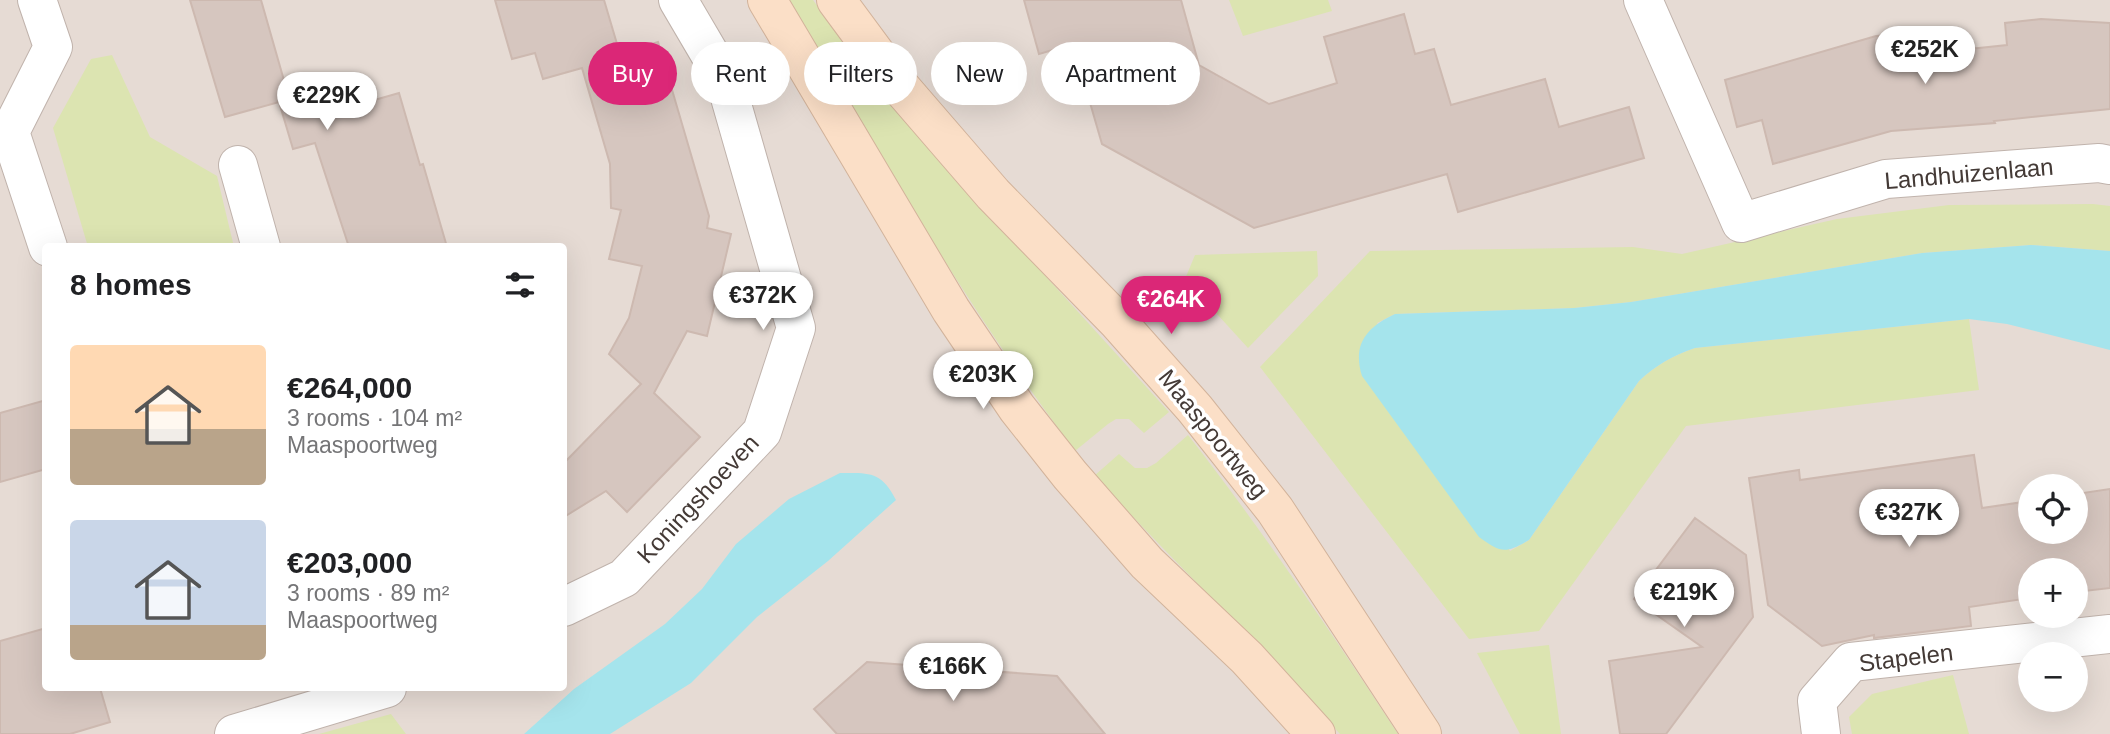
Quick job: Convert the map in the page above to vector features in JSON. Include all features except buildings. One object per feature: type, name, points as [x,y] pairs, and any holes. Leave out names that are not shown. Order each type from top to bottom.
[{"type":"main road","points":[[766,0],[951,310],[1017,408],[1070,475],[1147,563],[1247,658],[1316,734]]},
{"type":"main road","name":"Maaspoortweg","points":[[836,0],[898,84],[993,194],[1117,321],[1195,409],[1275,510],[1422,734]]},
{"type":"street","points":[[37,0],[52,47],[5,130],[47,243]]},
{"type":"street","name":"Koningshoeven","points":[[567,606],[624,578],[762,432],[796,328],[725,80],[678,0]]},
{"type":"street","name":"Landhuizenlaan","points":[[1643,0],[1741,223],[1886,179],[2099,163],[2110,165]]},
{"type":"street","points":[[238,165],[260,243]]},
{"type":"street","name":"Stapelen","points":[[1821,734],[1816,701],[1851,662],[2110,634]]},
{"type":"street","points":[[234,734],[377,691]]},
{"type":"shaded area","points":[[0,0],[2110,0],[2110,734],[0,734]]},
{"type":"green space","points":[[787,0],[813,0],[843,42],[812,42]]},
{"type":"green space","points":[[1229,0],[1328,0],[1332,11],[1243,36]]},
{"type":"green space","points":[[112,55],[150,137],[217,176],[233,243],[87,243],[53,128],[91,59]]},
{"type":"green space","points":[[850,105],[890,105],[1169,412],[1144,433],[1129,419],[1116,419],[1075,451],[998,342]]},
{"type":"green space","points":[[1949,205],[2110,206],[2110,251],[2031,245],[1922,253],[1631,302],[1574,308],[1395,314],[1377,323],[1510,551],[1529,540],[1639,381],[1672,358],[1695,348],[1969,319],[1979,390],[1686,426],[1539,631],[1469,639],[1260,367],[1370,251],[1633,247],[1682,254],[1837,219]]},
{"type":"green space","points":[[1317,251],[1318,276],[1248,348],[1185,279],[1195,255]]},
{"type":"green space","points":[[1188,435],[1296,582],[1398,734],[1340,734],[1094,476],[1119,454],[1135,468],[1147,468]]},
{"type":"green space","points":[[1549,645],[1561,734],[1520,734],[1477,653]]},
{"type":"green space","points":[[1953,675],[1969,734],[1852,734],[1849,717],[1872,694]]},
{"type":"green space","points":[[391,714],[406,734],[319,734]]},
{"type":"water","points":[[2031,245],[2110,251],[2110,350],[2007,324],[1969,319],[1695,348],[1665,362],[1639,381],[1529,540],[1503,550],[1479,537],[1362,376],[1359,365],[1364,338],[1377,325],[1395,314],[1574,308],[1631,302],[1922,253]]},
{"type":"water","points":[[840,473],[874,476],[885,484],[896,500],[828,561],[757,617],[691,683],[610,734],[524,734],[574,689],[665,624],[702,589],[736,544],[789,499]]}]
